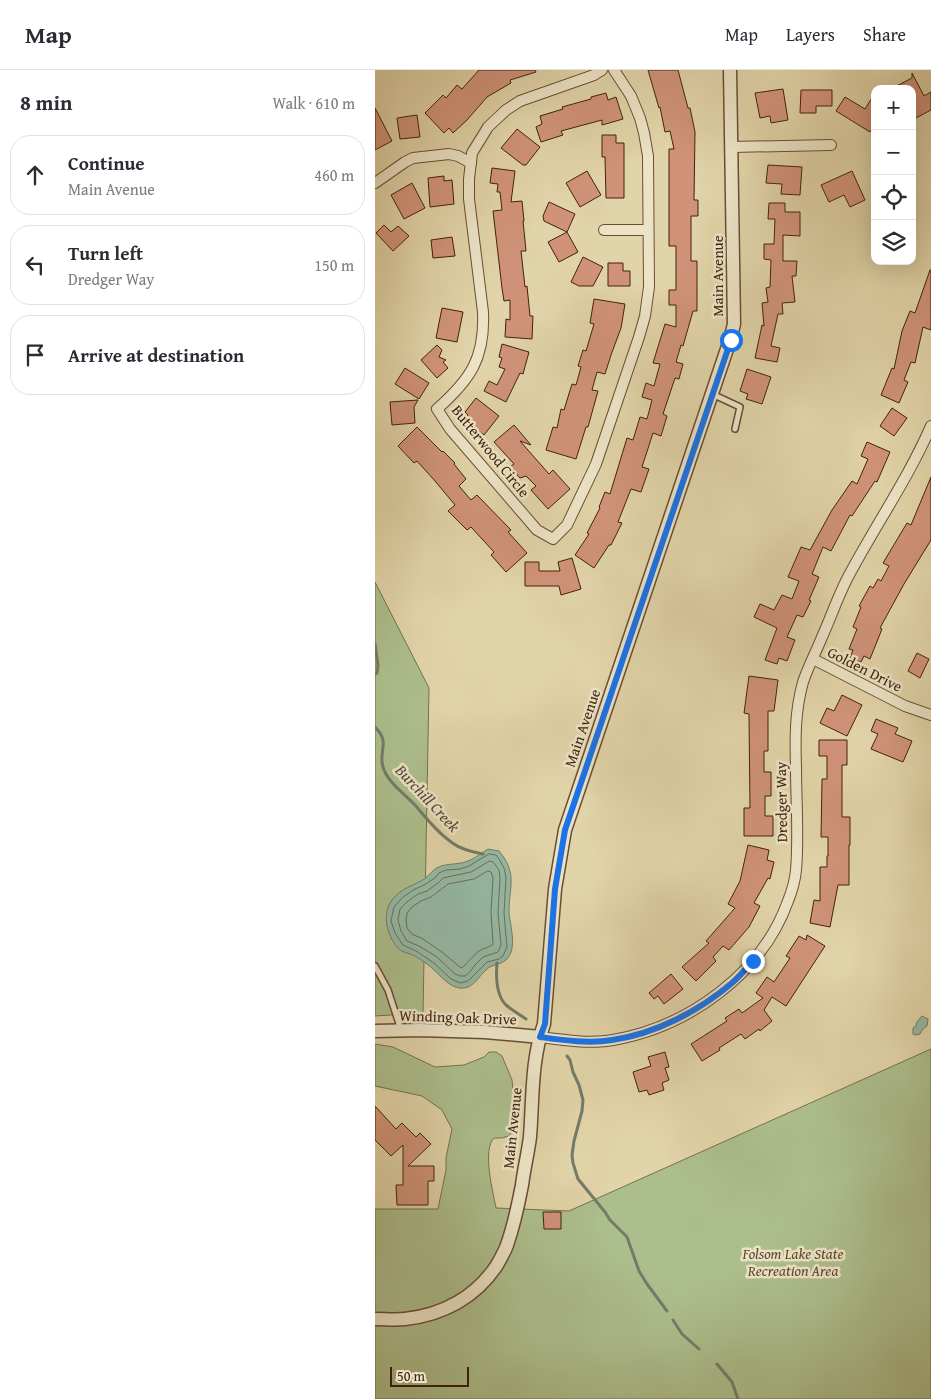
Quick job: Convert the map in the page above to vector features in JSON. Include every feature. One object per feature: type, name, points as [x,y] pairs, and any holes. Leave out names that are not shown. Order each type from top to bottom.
[{"type":"street","name":"Butterwood Circle","points":[[602,70],[519,101],[496,118],[488,127],[472,153],[469,199],[483,312],[482,344],[477,357],[457,392],[437,409],[450,429],[537,530],[553,539],[567,525],[597,464],[639,337],[645,316],[649,287],[648,156],[640,118],[631,96],[614,70]]},
{"type":"street","name":"Main Avenue","points":[[375,1319],[404,1320],[424,1316],[453,1306],[472,1293],[482,1284],[499,1261],[507,1246],[516,1216],[530,1139],[535,1058],[545,1024],[555,889],[565,830],[731,340],[734,316],[730,70]]},
{"type":"street","points":[[732,147],[831,145]]},
{"type":"street","points":[[375,182],[413,158],[449,154],[458,156],[471,163]]},
{"type":"street","points":[[604,230],[648,230]]},
{"type":"street","name":"Dredger Way","points":[[540,1037],[579,1041],[611,1041],[651,1030],[683,1016],[711,999],[733,982],[767,944],[778,926],[785,909],[793,888],[796,872],[796,718],[804,681],[847,579],[920,452],[931,426]]},
{"type":"street","name":"Golden Drive","points":[[813,659],[905,706],[931,715]]},
{"type":"street","name":"Winding Oak Drive","points":[[375,1032],[420,1030],[485,1032],[540,1037]]},
{"type":"lane","points":[[712,394],[740,408],[735,429]]},
{"type":"lane","points":[[375,966],[388,990],[401,1030]]},
{"type":"green space","points":[[375,582],[429,688],[423,1013],[375,1016]]},
{"type":"green space","name":"Folsom Lake State Recreation Area","points":[[375,1044],[393,1047],[435,1067],[464,1065],[484,1057],[489,1052],[496,1052],[502,1056],[512,1080],[514,1100],[518,1112],[518,1124],[509,1136],[494,1138],[491,1144],[489,1172],[496,1208],[569,1211],[931,1049],[931,1399],[375,1399],[375,1209],[438,1209],[452,1129],[442,1110],[422,1096],[375,1086]]},
{"type":"water","points":[[488,849],[499,851],[505,859],[511,874],[509,912],[512,950],[506,960],[488,968],[472,985],[459,988],[448,983],[420,959],[399,949],[389,933],[386,915],[390,903],[396,895],[423,880],[435,869],[468,861]]},
{"type":"water","points":[[922,1016],[928,1019],[927,1026],[920,1034],[915,1035],[913,1034],[913,1028]]},
{"type":"building","points":[[479,70],[535,70],[536,72],[510,80],[511,83],[487,97],[453,133],[449,128],[444,133],[425,113],[443,95],[446,98],[457,85],[462,89]]},
{"type":"building","points":[[648,70],[678,70],[688,108],[690,108],[695,132],[694,200],[698,200],[698,216],[691,216],[691,261],[697,261],[697,311],[693,311],[683,346],[681,345],[676,362],[683,364],[679,379],[675,378],[663,414],[667,416],[661,436],[653,433],[642,467],[649,469],[641,492],[631,489],[618,522],[622,523],[611,545],[609,545],[594,568],[575,555],[589,534],[587,533],[600,508],[605,492],[610,494],[627,438],[633,440],[640,417],[647,419],[652,400],[642,397],[646,383],[654,386],[660,364],[653,363],[665,324],[676,327],[676,305],[669,305],[669,290],[676,290],[676,246],[669,246],[669,149],[674,149],[670,131],[665,132],[660,107]]},
{"type":"building","points":[[912,73],[924,96],[931,92],[931,110],[916,118],[916,85],[899,85],[912,78]]},
{"type":"building","points":[[783,89],[788,120],[771,123],[770,116],[760,118],[755,93]]},
{"type":"building","points":[[801,90],[832,90],[832,106],[816,106],[816,113],[800,113]]},
{"type":"building","points":[[606,93],[608,100],[616,97],[623,119],[602,125],[602,120],[561,131],[563,135],[541,142],[536,127],[542,124],[540,116]]},
{"type":"building","points":[[845,97],[865,109],[871,99],[870,132],[836,111]]},
{"type":"building","points":[[375,108],[392,141],[375,150]]},
{"type":"building","points":[[417,115],[420,137],[400,139],[397,118]]},
{"type":"building","points":[[517,129],[540,147],[526,165],[523,165],[501,148]]},
{"type":"building","points":[[602,135],[616,135],[616,143],[624,143],[624,198],[606,198],[605,157],[602,157]]},
{"type":"building","points":[[768,165],[802,167],[800,195],[781,194],[782,184],[766,183]]},
{"type":"building","points":[[492,168],[515,171],[511,202],[522,201],[526,251],[521,251],[530,316],[533,316],[532,339],[505,337],[506,319],[510,320],[510,300],[504,301],[502,288],[493,211],[502,210],[500,192],[497,192],[498,184],[490,183]]},
{"type":"building","points":[[587,171],[601,195],[580,207],[566,183]]},
{"type":"building","points":[[852,171],[865,200],[850,207],[844,195],[829,202],[821,185]]},
{"type":"building","points":[[444,176],[444,181],[452,180],[454,204],[430,207],[428,178]]},
{"type":"building","points":[[412,183],[425,208],[404,219],[391,195]]},
{"type":"building","points":[[549,202],[575,214],[567,232],[544,221],[543,216]]},
{"type":"building","points":[[769,203],[785,203],[785,212],[800,212],[800,236],[783,235],[783,261],[797,261],[796,276],[792,276],[795,302],[782,303],[783,314],[778,314],[771,346],[780,348],[777,362],[755,358],[762,325],[764,326],[762,303],[768,302],[766,288],[770,287],[771,260],[764,259],[764,244],[774,244],[775,219],[768,219]]},
{"type":"building","points":[[384,225],[391,232],[398,226],[409,236],[393,251],[376,233]]},
{"type":"building","points":[[567,232],[578,252],[559,262],[548,242]]},
{"type":"building","points":[[452,237],[455,256],[433,258],[431,240]]},
{"type":"building","points":[[583,257],[603,267],[593,286],[579,286],[571,282]]},
{"type":"building","points":[[608,263],[623,263],[623,271],[630,271],[630,286],[608,286]]},
{"type":"building","points":[[930,270],[931,330],[923,327],[915,363],[911,362],[904,380],[908,382],[899,403],[881,395],[892,368],[894,369],[902,331],[910,311],[915,313]]},
{"type":"building","points":[[594,299],[625,304],[621,328],[605,374],[597,372],[592,390],[598,391],[588,427],[586,427],[576,459],[546,450],[553,427],[557,428],[561,409],[564,410],[572,384],[576,385],[581,367],[578,366],[583,350],[586,351],[594,324],[590,323]]},
{"type":"building","points":[[442,308],[463,312],[457,342],[436,338]]},
{"type":"building","points":[[502,344],[529,352],[523,374],[520,373],[506,402],[484,391],[489,381],[497,385],[505,369],[499,367],[502,358],[499,357]]},
{"type":"building","points":[[437,345],[442,350],[439,357],[446,360],[443,362],[448,368],[437,378],[421,360]]},
{"type":"building","points":[[405,368],[429,383],[419,399],[395,384]]},
{"type":"building","points":[[747,369],[771,377],[762,404],[746,399],[748,394],[740,391]]},
{"type":"building","points":[[476,398],[499,416],[484,435],[464,420],[468,415],[465,412]]},
{"type":"building","points":[[418,400],[414,407],[415,423],[392,425],[390,402]]},
{"type":"building","points":[[892,408],[907,418],[894,436],[880,426]]},
{"type":"building","points":[[514,425],[531,445],[520,441],[549,474],[553,470],[570,489],[548,509],[531,490],[536,486],[526,476],[520,478],[510,467],[514,464],[494,442]]},
{"type":"building","points":[[417,427],[455,463],[466,479],[459,486],[471,500],[477,495],[511,530],[508,532],[527,553],[506,572],[491,555],[494,552],[471,527],[467,530],[448,511],[455,505],[435,481],[417,461],[414,463],[398,446]]},
{"type":"building","points":[[867,442],[890,452],[877,482],[875,481],[852,516],[850,515],[831,551],[823,547],[812,574],[819,577],[809,600],[811,601],[803,617],[797,615],[787,637],[795,640],[787,661],[779,658],[777,664],[765,660],[777,628],[754,617],[760,604],[774,610],[782,595],[792,599],[799,581],[788,577],[801,547],[810,550],[832,510],[852,481],[857,484],[868,459],[861,456]]},
{"type":"building","points":[[931,477],[931,540],[880,628],[882,629],[870,659],[864,656],[861,662],[850,658],[853,650],[849,649],[857,629],[853,627],[861,607],[859,606],[870,586],[873,588],[878,579],[881,581],[889,566],[883,563],[907,523],[911,525]]},
{"type":"building","points":[[572,558],[581,589],[561,595],[559,586],[525,586],[525,562],[539,562],[539,571],[560,571],[558,562]]},
{"type":"building","points":[[917,653],[929,659],[920,678],[908,671]]},
{"type":"building","points":[[749,676],[778,680],[774,711],[768,711],[768,751],[764,751],[764,772],[771,772],[771,796],[765,796],[765,816],[773,816],[773,836],[744,836],[744,808],[750,808],[749,714],[744,713]]},
{"type":"building","points":[[842,695],[862,705],[847,736],[820,723],[827,708],[834,711]]},
{"type":"building","points":[[876,719],[898,728],[895,734],[912,741],[903,762],[871,749],[878,734],[871,731]]},
{"type":"building","points":[[819,740],[847,740],[847,765],[842,765],[842,817],[850,817],[849,885],[838,885],[830,927],[810,923],[814,900],[820,901],[820,867],[827,867],[828,856],[828,837],[821,837],[822,779],[827,779],[827,756],[819,756]]},
{"type":"building","points":[[748,845],[769,850],[767,860],[774,862],[770,879],[768,878],[754,903],[760,906],[749,927],[729,950],[723,946],[713,957],[716,961],[696,981],[682,967],[709,943],[706,941],[735,908],[728,904],[740,881]]},
{"type":"building","points":[[807,935],[825,946],[786,1006],[772,997],[764,1010],[772,1021],[760,1031],[759,1029],[745,1039],[741,1034],[702,1061],[691,1044],[727,1021],[725,1018],[739,1009],[742,1013],[763,998],[756,993],[767,977],[774,982],[790,958],[786,956],[799,936],[806,940]]},
{"type":"building","points":[[671,974],[683,989],[664,1004],[658,996],[654,999],[649,993]]},
{"type":"building","points":[[665,1052],[669,1067],[665,1068],[669,1080],[662,1083],[664,1090],[649,1095],[647,1090],[639,1092],[633,1072],[651,1066],[648,1057]]},
{"type":"building","points":[[375,1106],[396,1129],[402,1123],[416,1137],[420,1133],[431,1144],[408,1166],[434,1166],[434,1181],[428,1181],[428,1205],[397,1205],[396,1185],[403,1185],[403,1145],[391,1156],[375,1140]]},
{"type":"building","points":[[543,1212],[561,1212],[561,1229],[544,1229]]},
{"type":"waterway","name":"Burchill Creek","points":[[375,644],[378,665],[377,673],[375,674]]},
{"type":"waterway","name":"Burchill Creek","points":[[375,727],[380,733],[383,742],[383,767],[392,783],[449,840],[464,849],[483,854]]},
{"type":"waterway","name":"Burchill Creek","points":[[497,963],[497,985],[500,996],[508,1007],[526,1019]]},
{"type":"waterway","points":[[567,1056],[583,1100],[572,1155],[578,1179],[610,1220],[627,1237],[639,1271],[667,1311]]},
{"type":"waterway","points":[[673,1320],[682,1334],[699,1349]]},
{"type":"waterway","name":"Burchill Creek","points":[[717,1364],[732,1382],[738,1399]]},
{"type":"route","points":[[731,340],[565,830],[555,889],[545,1024],[540,1037],[579,1041],[611,1041],[651,1030],[683,1016],[711,999],[733,982],[753,961]]}]
